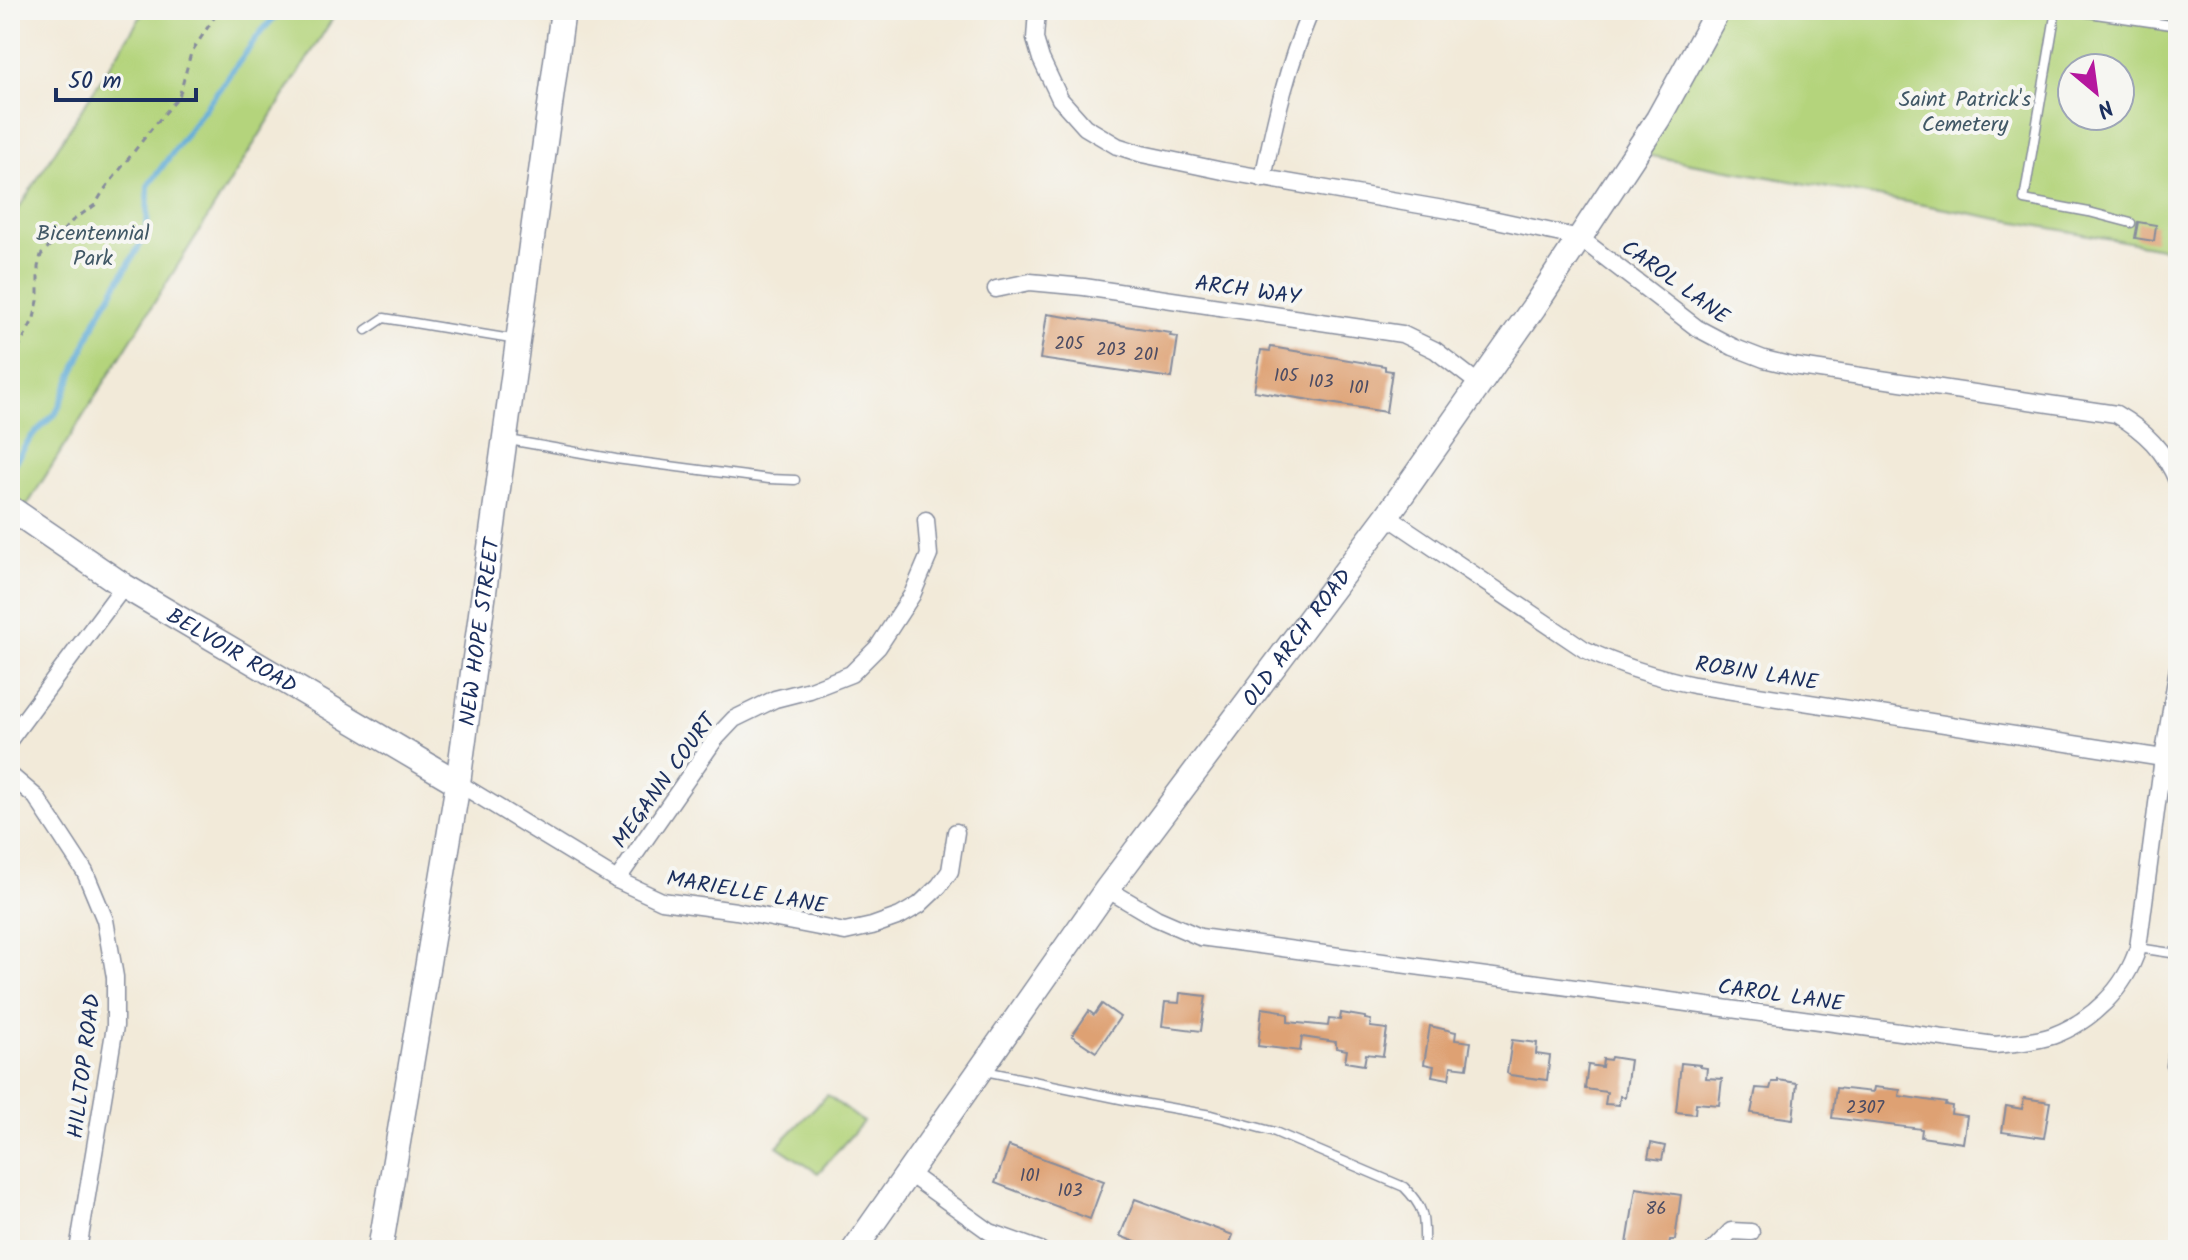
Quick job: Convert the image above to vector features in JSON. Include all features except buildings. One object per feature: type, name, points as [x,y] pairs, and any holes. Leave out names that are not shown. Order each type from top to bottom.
[{"type":"street","name":"NEW HOPE STREET","points":[[380,1250],[458,783],[563,10]]},
{"type":"street","name":"CAROL LANE","points":[[1037,10],[1035,39],[1060,99],[1085,127],[1117,146],[1263,179],[1455,211],[1580,238],[1697,328],[1733,347],[1793,366],[2116,414],[2139,427],[2159,448],[2178,483]]},
{"type":"street","points":[[1263,179],[1288,68],[1311,10]]},
{"type":"street","name":"OLD ARCH ROAD","points":[[854,1250],[1107,889],[1387,516],[1479,384],[1658,119],[1718,10]]},
{"type":"street","name":"ARCH WAY","points":[[996,289],[1030,282],[1084,287],[1402,334],[1435,350],[1479,384]]},
{"type":"street","name":"BELVOIR ROAD","points":[[10,508],[124,586],[458,783]]},
{"type":"street","name":"ROBIN LANE","points":[[1387,516],[1584,649],[1654,677],[2163,758]]},
{"type":"street","name":"MEGANN COURT","points":[[617,880],[715,739],[734,719],[775,699],[851,674],[878,647],[912,595],[929,555],[926,520]]},
{"type":"street","points":[[10,739],[124,586]]},
{"type":"street","name":"CAROL LANE","points":[[1107,889],[1156,918],[1200,937],[1995,1045],[2050,1036],[2080,1023],[2120,986],[2133,964],[2138,948],[2178,668]]},
{"type":"street","name":"HILLTOP ROAD","points":[[10,775],[36,797],[85,872],[105,920],[115,977],[115,1026],[78,1250]]},
{"type":"street","name":"MARIELLE LANE","points":[[458,783],[617,880],[662,901],[736,911],[845,932],[900,916],[919,905],[950,871],[956,832]]},
{"type":"street","points":[[908,1173],[990,1232],[1040,1250]]},
{"type":"street","points":[[1713,1250],[1731,1231],[1751,1232]]},
{"type":"lane","points":[[2056,10],[2024,200],[2131,223]]},
{"type":"lane","points":[[2068,10],[2178,26]]},
{"type":"lane","points":[[366,330],[384,318],[517,340]]},
{"type":"lane","points":[[504,439],[616,459],[795,480]]},
{"type":"lane","points":[[2138,948],[2178,954]]},
{"type":"lane","points":[[2178,1002],[2171,1066],[2178,1066]]},
{"type":"lane","points":[[980,1070],[1211,1115],[1275,1132],[1404,1187],[1416,1199],[1424,1215],[1424,1250]]},
{"type":"path","points":[[10,359],[34,318],[41,255],[72,221],[95,205],[179,97],[191,53],[219,10]]},
{"type":"green space","name":"Bicentennial Park","points":[[145,10],[338,10],[21,515],[10,508],[10,222]]},
{"type":"green space","name":"Saint Patrick's Cemetery","points":[[1718,10],[2178,10],[2178,251],[1635,153]]},
{"type":"green space","points":[[827,1095],[863,1122],[818,1173],[777,1146]]},
{"type":"waterway","points":[[10,469],[32,436],[56,413],[97,318],[147,233],[148,186],[261,32],[281,10]]}]
